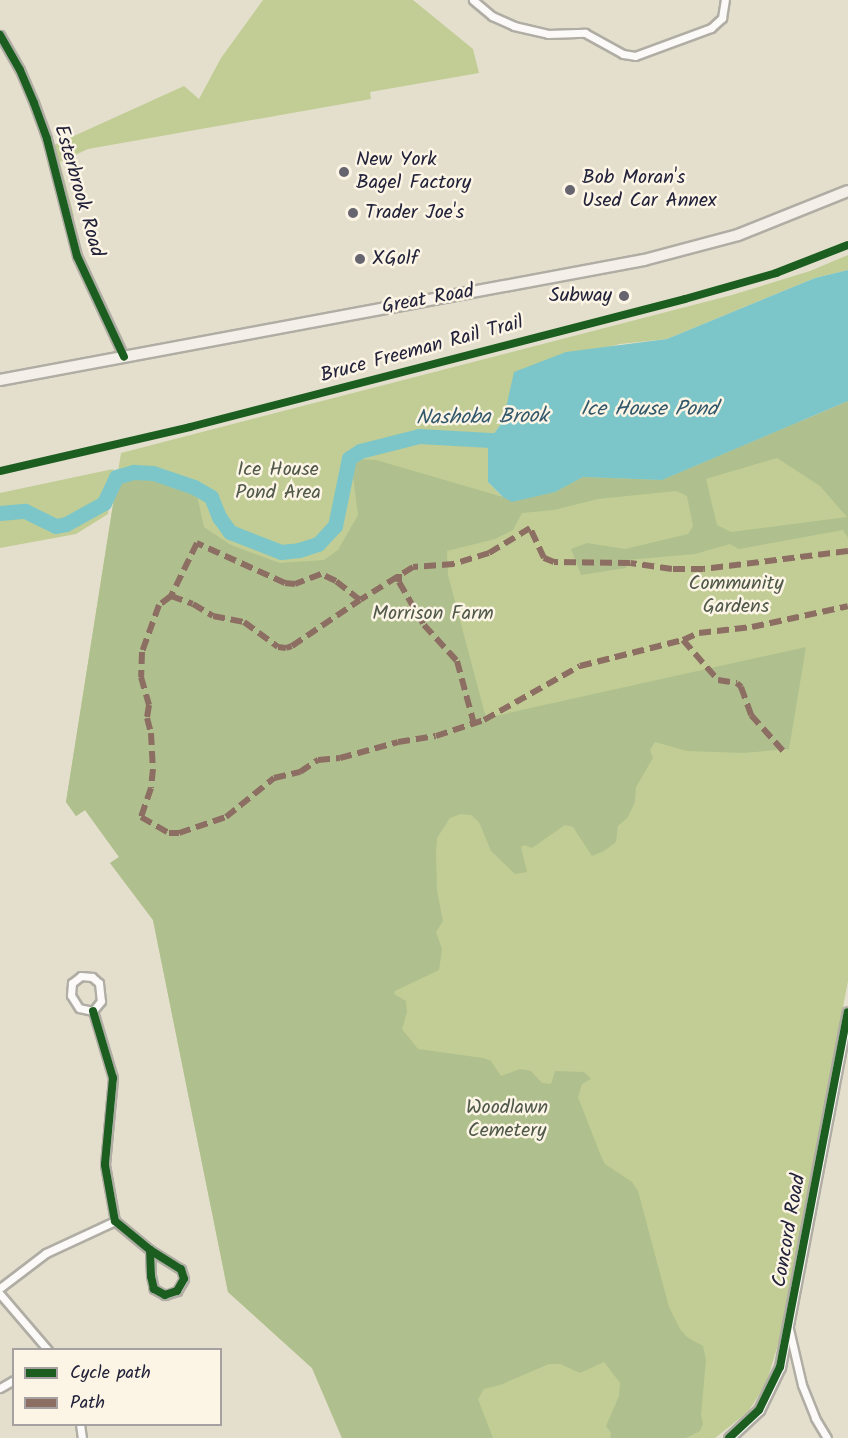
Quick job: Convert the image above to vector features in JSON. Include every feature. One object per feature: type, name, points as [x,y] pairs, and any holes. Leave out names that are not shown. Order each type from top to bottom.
[{"type":"main road","name":"Great Road","points":[[0,381],[645,260],[738,235],[848,191]]},
{"type":"street","points":[[473,0],[492,16],[514,26],[548,34],[585,33],[629,56],[641,55],[702,34],[722,18],[725,0]]},
{"type":"street","name":"Esterbrook Road","points":[[0,35],[20,70],[34,103],[77,256],[124,357]]},
{"type":"street","points":[[81,976],[92,977],[99,982],[101,1001],[93,1011],[79,1008],[71,995],[72,983],[81,976]]},
{"type":"street","points":[[93,1011],[113,1078],[105,1166],[115,1221],[150,1250],[182,1271],[183,1284],[174,1293],[161,1294],[153,1287],[150,1250]]},
{"type":"street","name":"Concord Road","points":[[729,1438],[755,1415],[768,1397],[780,1367],[848,1012]]},
{"type":"street","points":[[0,1288],[46,1253],[115,1221]]},
{"type":"street","points":[[0,1294],[46,1348]]},
{"type":"street","points":[[789,1329],[802,1385],[815,1418],[827,1438]]},
{"type":"green space","points":[[263,0],[413,0],[473,49],[479,73],[370,92],[371,99],[88,149],[60,162],[74,216],[72,217],[54,145],[184,86],[199,99],[221,58]]},
{"type":"green space","name":"Woodlawn Cemetery","points":[[848,255],[848,270],[815,278],[667,339],[620,344],[515,372],[503,421],[488,442],[488,482],[503,497],[809,419],[848,401],[848,981],[780,1338],[766,1384],[748,1412],[715,1438],[342,1438],[312,1368],[228,1292],[153,920],[110,863],[119,857],[85,810],[76,816],[66,802],[121,453],[732,295],[810,271]]},
{"type":"green space","name":"Woodlawn Cemetery","points":[[848,401],[848,538],[843,530],[739,549],[730,544],[695,554],[627,560],[626,568],[581,575],[571,549],[587,543],[625,549],[688,534],[693,526],[687,496],[676,491],[598,499],[554,510],[522,513],[513,530],[495,539],[447,551],[448,575],[486,718],[806,647],[789,749],[743,753],[687,751],[655,742],[650,750],[653,758],[636,787],[635,802],[628,817],[618,826],[616,842],[592,856],[573,827],[565,825],[532,848],[524,845],[521,847],[527,872],[515,874],[491,851],[479,822],[471,815],[461,814],[450,818],[437,838],[437,890],[443,921],[436,932],[442,949],[439,970],[395,991],[394,994],[406,1001],[407,1012],[402,1029],[418,1049],[483,1058],[491,1061],[501,1076],[520,1069],[531,1071],[542,1083],[551,1084],[555,1071],[584,1072],[591,1079],[582,1084],[578,1097],[601,1156],[605,1164],[632,1182],[638,1191],[669,1307],[680,1329],[687,1337],[703,1346],[706,1360],[701,1415],[703,1424],[700,1431],[686,1438],[610,1438],[611,1433],[606,1426],[619,1396],[620,1383],[604,1362],[580,1373],[560,1364],[549,1364],[500,1385],[484,1389],[478,1399],[493,1438],[342,1438],[312,1368],[228,1292],[153,920],[110,863],[119,857],[85,810],[76,816],[66,802],[117,480],[156,477],[197,495],[204,527],[231,545],[280,563],[324,560],[338,550],[358,515],[351,461],[357,459],[376,460],[503,497],[555,492],[583,477],[662,480]],"holes":[[[777,458],[820,486],[847,517],[731,532],[717,525],[706,479]]]},
{"type":"green space","points":[[113,469],[108,514],[76,534],[0,548],[0,493]]},
{"type":"water","name":"Ice House Pond","points":[[848,270],[848,401],[662,480],[583,477],[555,492],[512,502],[503,497],[488,482],[488,442],[503,421],[514,372],[566,352],[667,339],[815,278]]},
{"type":"waterway","name":"Nashoba Brook","points":[[0,513],[25,511],[56,526],[66,524],[104,503],[116,477],[134,472],[153,473],[194,487],[211,497],[219,517],[230,532],[281,552],[299,550],[318,544],[335,526],[349,458],[360,451],[419,436],[508,441]]},
{"type":"marked path","points":[[848,551],[703,569],[672,569],[630,563],[554,562],[544,558],[530,528],[489,553],[454,564],[413,567],[360,600],[336,581],[321,574],[295,584],[285,583],[197,543],[171,596],[159,605],[142,652],[141,677],[149,705],[147,718],[151,733],[153,769],[151,788],[141,817],[169,833],[179,833],[226,817],[274,778],[300,772],[318,760],[340,758],[398,742],[436,736],[484,720],[580,666],[683,640],[699,633],[752,627],[848,606]]},
{"type":"marked path","points":[[399,574],[399,582],[424,625],[457,661],[474,724]]},
{"type":"marked path","points":[[171,596],[193,604],[213,616],[244,622],[278,647],[286,648],[360,600]]},
{"type":"marked path","points":[[683,640],[718,680],[737,683],[741,687],[751,715],[784,752]]},
{"type":"cycle path","points":[[0,35],[20,70],[47,139],[77,256],[124,357]]},
{"type":"cycle path","name":"Bruce Freeman Rail Trail","points":[[0,471],[190,427],[685,299],[776,273],[848,245]]},
{"type":"cycle path","points":[[93,1011],[113,1078],[105,1165],[115,1221],[150,1250],[181,1269],[184,1279],[177,1291],[165,1295],[154,1289],[150,1250]]},
{"type":"cycle path","points":[[729,1438],[759,1410],[780,1367],[848,1012]]},
{"type":"place","name":"New York Bagel Factory","points":[[344,172]]},
{"type":"place","name":"Bob Moran's Used Car Annex","points":[[570,190]]},
{"type":"place","name":"Trader Joe's","points":[[353,213]]},
{"type":"place","name":"XGolf","points":[[360,259]]},
{"type":"place","name":"Subway","points":[[624,296]]},
{"type":"park label","name":"Ice House Pond Area","points":[[278,482]]},
{"type":"park label","name":"Community Gardens","points":[[736,596]]},
{"type":"park label","name":"Morrison Farm","points":[[433,614]]}]
